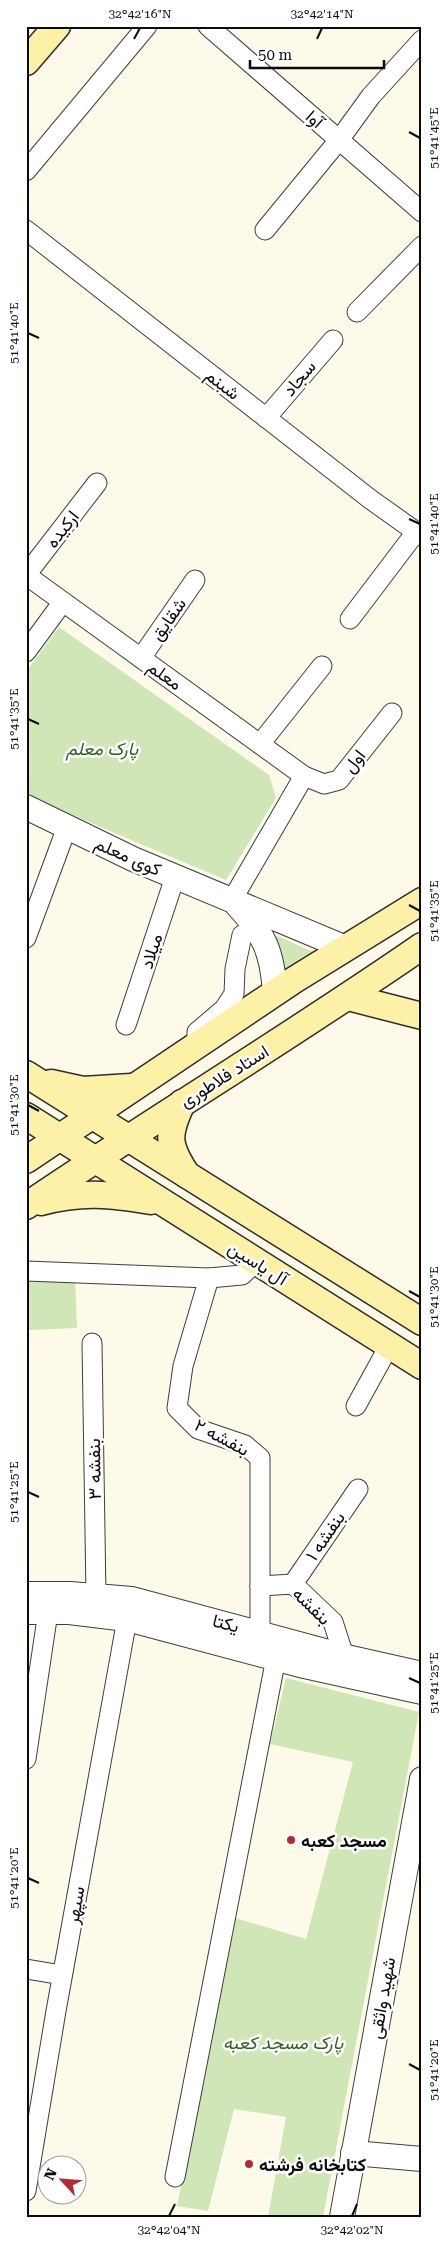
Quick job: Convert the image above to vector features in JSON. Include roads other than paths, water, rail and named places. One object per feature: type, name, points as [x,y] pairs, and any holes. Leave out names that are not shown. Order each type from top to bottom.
[{"type":"main road","points":[[26,62],[58,26]]},
{"type":"main road","points":[[26,1160],[275,992],[422,901]]},
{"type":"main road","name":"استاد فلاطوری","points":[[26,1206],[128,1138],[348,997],[422,946]]},
{"type":"main road","points":[[348,997],[422,1016]]},
{"type":"main road","points":[[30,1076],[83,1090],[134,1087]]},
{"type":"main road","name":"آل یاسین","points":[[30,1076],[240,1210],[422,1322]]},
{"type":"main road","points":[[182,1103],[171,1127],[170,1142],[177,1159],[189,1177]]},
{"type":"main road","name":"آل یاسین","points":[[26,1116],[422,1366]]},
{"type":"main road","points":[[26,1206],[62,1196],[95,1193],[163,1203]]},
{"type":"main road","points":[[219,1238],[213,1231],[212,1221],[215,1212],[223,1207],[232,1206],[240,1210]]},
{"type":"street","points":[[26,171],[148,26]]},
{"type":"street","name":"آوا","points":[[208,26],[422,212]]},
{"type":"street","points":[[265,230],[339,140],[371,96],[422,40]]},
{"type":"street","name":"شبنم","points":[[26,230],[266,418],[419,534]]},
{"type":"street","points":[[357,312],[422,246]]},
{"type":"street","name":"سجاد","points":[[266,418],[333,340]]},
{"type":"street","name":"ارکیده","points":[[26,575],[97,483]]},
{"type":"street","points":[[350,619],[419,534]]},
{"type":"street","name":"معلم","points":[[26,575],[62,603],[304,776]]},
{"type":"street","name":"شقایق","points":[[141,658],[195,580]]},
{"type":"street","points":[[26,652],[62,603]]},
{"type":"street","points":[[260,744],[322,666]]},
{"type":"street","name":"اول","points":[[304,776],[324,784],[339,780],[392,713]]},
{"type":"street","points":[[232,900],[304,776]]},
{"type":"street","name":"کوی معلم","points":[[26,807],[175,876],[346,948]]},
{"type":"street","points":[[26,938],[67,827]]},
{"type":"street","name":"میلاد","points":[[126,1024],[175,876]]},
{"type":"street","name":"کوی معلم","points":[[232,900],[255,924],[266,941],[272,964],[275,992]]},
{"type":"street","points":[[197,1045],[196,1032],[224,1009],[234,994],[235,969],[242,935]]},
{"type":"street","points":[[26,1271],[209,1278],[242,1275],[256,1262]]},
{"type":"street","name":"بنفشه ۲","points":[[209,1278],[183,1366],[177,1408],[198,1428],[245,1445],[260,1458],[260,1632]]},
{"type":"street","name":"بنفشه ۳","points":[[92,1343],[96,1596]]},
{"type":"street","points":[[356,1406],[389,1346]]},
{"type":"street","name":"بنفشه ۱","points":[[293,1584],[358,1489]]},
{"type":"street","name":"بنفشه","points":[[260,1586],[293,1584],[333,1622],[347,1663]]},
{"type":"street","name":"یکتا","points":[[26,1594],[132,1599],[260,1632],[422,1692]]},
{"type":"street","points":[[26,1759],[37,1612]]},
{"type":"street","name":"یکتا","points":[[37,1612],[69,1612],[127,1619],[276,1658],[347,1663],[422,1674]]},
{"type":"street","name":"سپهر","points":[[26,2191],[34,2094],[62,1974],[127,1619]]},
{"type":"street","points":[[175,2178],[276,1658]]},
{"type":"street","name":"شهید واثقی","points":[[342,2217],[422,1779]]},
{"type":"street","points":[[26,1969],[62,1974]]},
{"type":"street","points":[[353,2153],[422,2159]]},
{"type":"place","name":"مسجد کعبه","points":[[291,1840]]},
{"type":"place","name":"کتابخانه فرشته","points":[[249,2164]]},
{"type":"park label","name":"پارک معلم","points":[[102,748]]},
{"type":"park label","name":"پارک مسجد کعبه","points":[[283,2042]]}]
